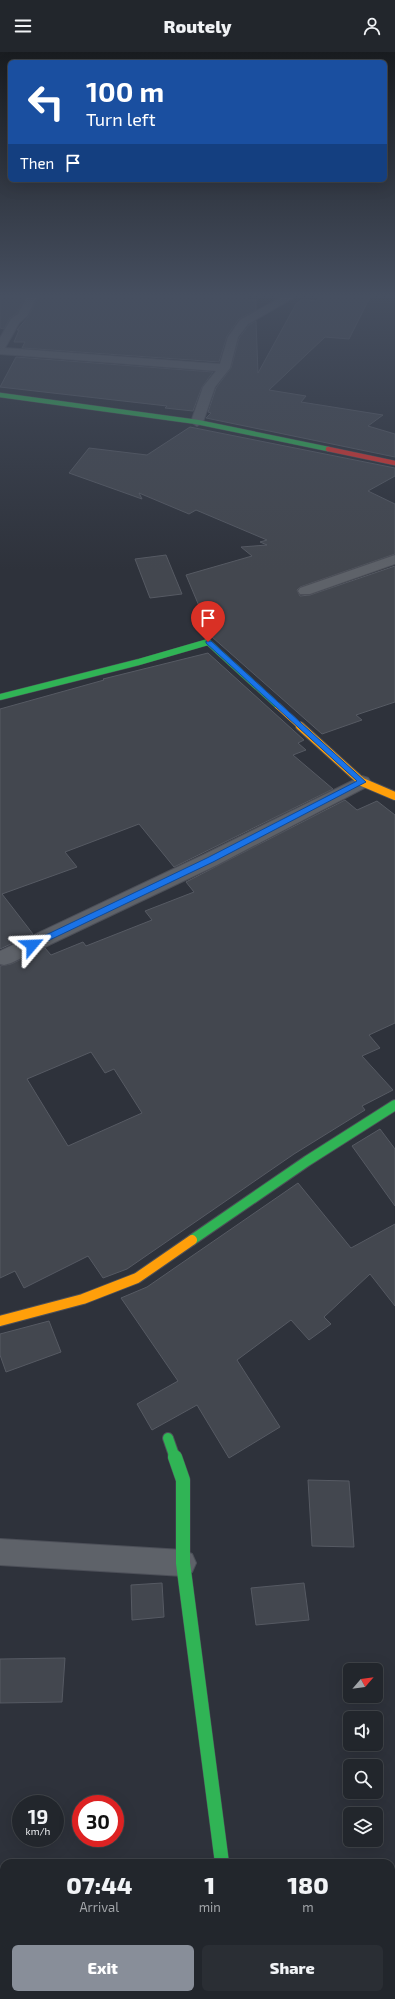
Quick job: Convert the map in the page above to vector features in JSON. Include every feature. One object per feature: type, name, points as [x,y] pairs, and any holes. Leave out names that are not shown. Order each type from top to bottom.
[{"type":"street","points":[[197,422],[209,388]]},
{"type":"street","points":[[0,395],[197,422],[395,463]]},
{"type":"street","points":[[305,591],[395,559]]},
{"type":"street","points":[[0,697],[139,662],[208,642],[362,782],[395,796]]},
{"type":"street","points":[[4,958],[210,860],[362,782]]},
{"type":"street","points":[[0,1322],[83,1299],[137,1278],[307,1161],[395,1105]]},
{"type":"street","points":[[168,1438],[184,1480],[183,1564],[221,1859]]},
{"type":"lane","points":[[0,1552],[183,1564]]},
{"type":"building","points":[[8,388],[202,388],[193,411],[165,408],[167,406]]},
{"type":"building","points":[[216,388],[271,388],[269,390],[306,396],[301,402],[383,415],[368,426],[395,434],[395,457],[206,418],[211,413],[208,412]]},
{"type":"building","points":[[190,427],[395,468],[395,476],[368,491],[395,504],[395,554],[300,587],[297,590],[300,596],[310,595],[395,566],[395,702],[356,715],[362,720],[322,734],[212,637],[186,575],[252,556],[241,547],[267,545],[260,542],[267,540],[196,510],[189,514],[139,493],[142,499],[69,473],[89,448],[147,455]]},
{"type":"building","points":[[166,555],[182,594],[150,598],[135,559]]},
{"type":"building","points":[[208,653],[304,740],[298,743],[306,750],[293,755],[333,789],[174,867],[139,824],[65,852],[77,867],[2,894],[33,934],[0,949],[0,709],[104,680],[103,679]]},
{"type":"building","points":[[345,800],[357,810],[377,801],[395,815],[395,1023],[369,1035],[380,1048],[362,1056],[393,1090],[362,1106],[365,1110],[294,1154],[127,1269],[103,1278],[88,1256],[24,1288],[15,1271],[0,1278],[0,966],[11,964],[45,948],[51,955],[83,942],[86,946],[152,920],[145,911],[194,892],[186,882]],"holes":[[[91,1052],[105,1073],[114,1069],[142,1113],[68,1146],[27,1079]]]},
{"type":"building","points":[[380,1129],[395,1149],[395,1206],[352,1146]]},
{"type":"building","points":[[298,1183],[351,1248],[395,1224],[395,1306],[370,1274],[324,1317],[331,1324],[309,1340],[291,1320],[237,1360],[280,1427],[229,1458],[197,1405],[152,1430],[137,1404],[178,1381],[121,1298],[147,1287]]},
{"type":"building","points":[[49,1321],[61,1352],[6,1372],[0,1355],[0,1334]]},
{"type":"building","points":[[308,1480],[349,1481],[354,1547],[312,1546]]},
{"type":"building","points":[[162,1583],[164,1617],[132,1620],[131,1585]]},
{"type":"building","points":[[304,1583],[309,1620],[256,1625],[251,1588]]},
{"type":"building","points":[[65,1658],[62,1702],[0,1703],[0,1659]]},
{"type":"traffic: fast","points":[[0,395],[197,422],[328,449]]},
{"type":"traffic: fast","points":[[0,697],[139,662],[208,642],[278,706]]},
{"type":"traffic: fast","points":[[192,1240],[307,1161],[395,1105]]},
{"type":"traffic: fast","points":[[168,1438],[183,1480],[183,1563],[221,1859]]},
{"type":"traffic: slow","points":[[278,706],[362,782],[395,796]]},
{"type":"traffic: slow","points":[[0,1321],[83,1299],[137,1278],[192,1240]]},
{"type":"traffic: jam","points":[[328,449],[395,463]]},
{"type":"route","points":[[32,945],[210,860],[291,817],[362,782],[208,642]]}]
